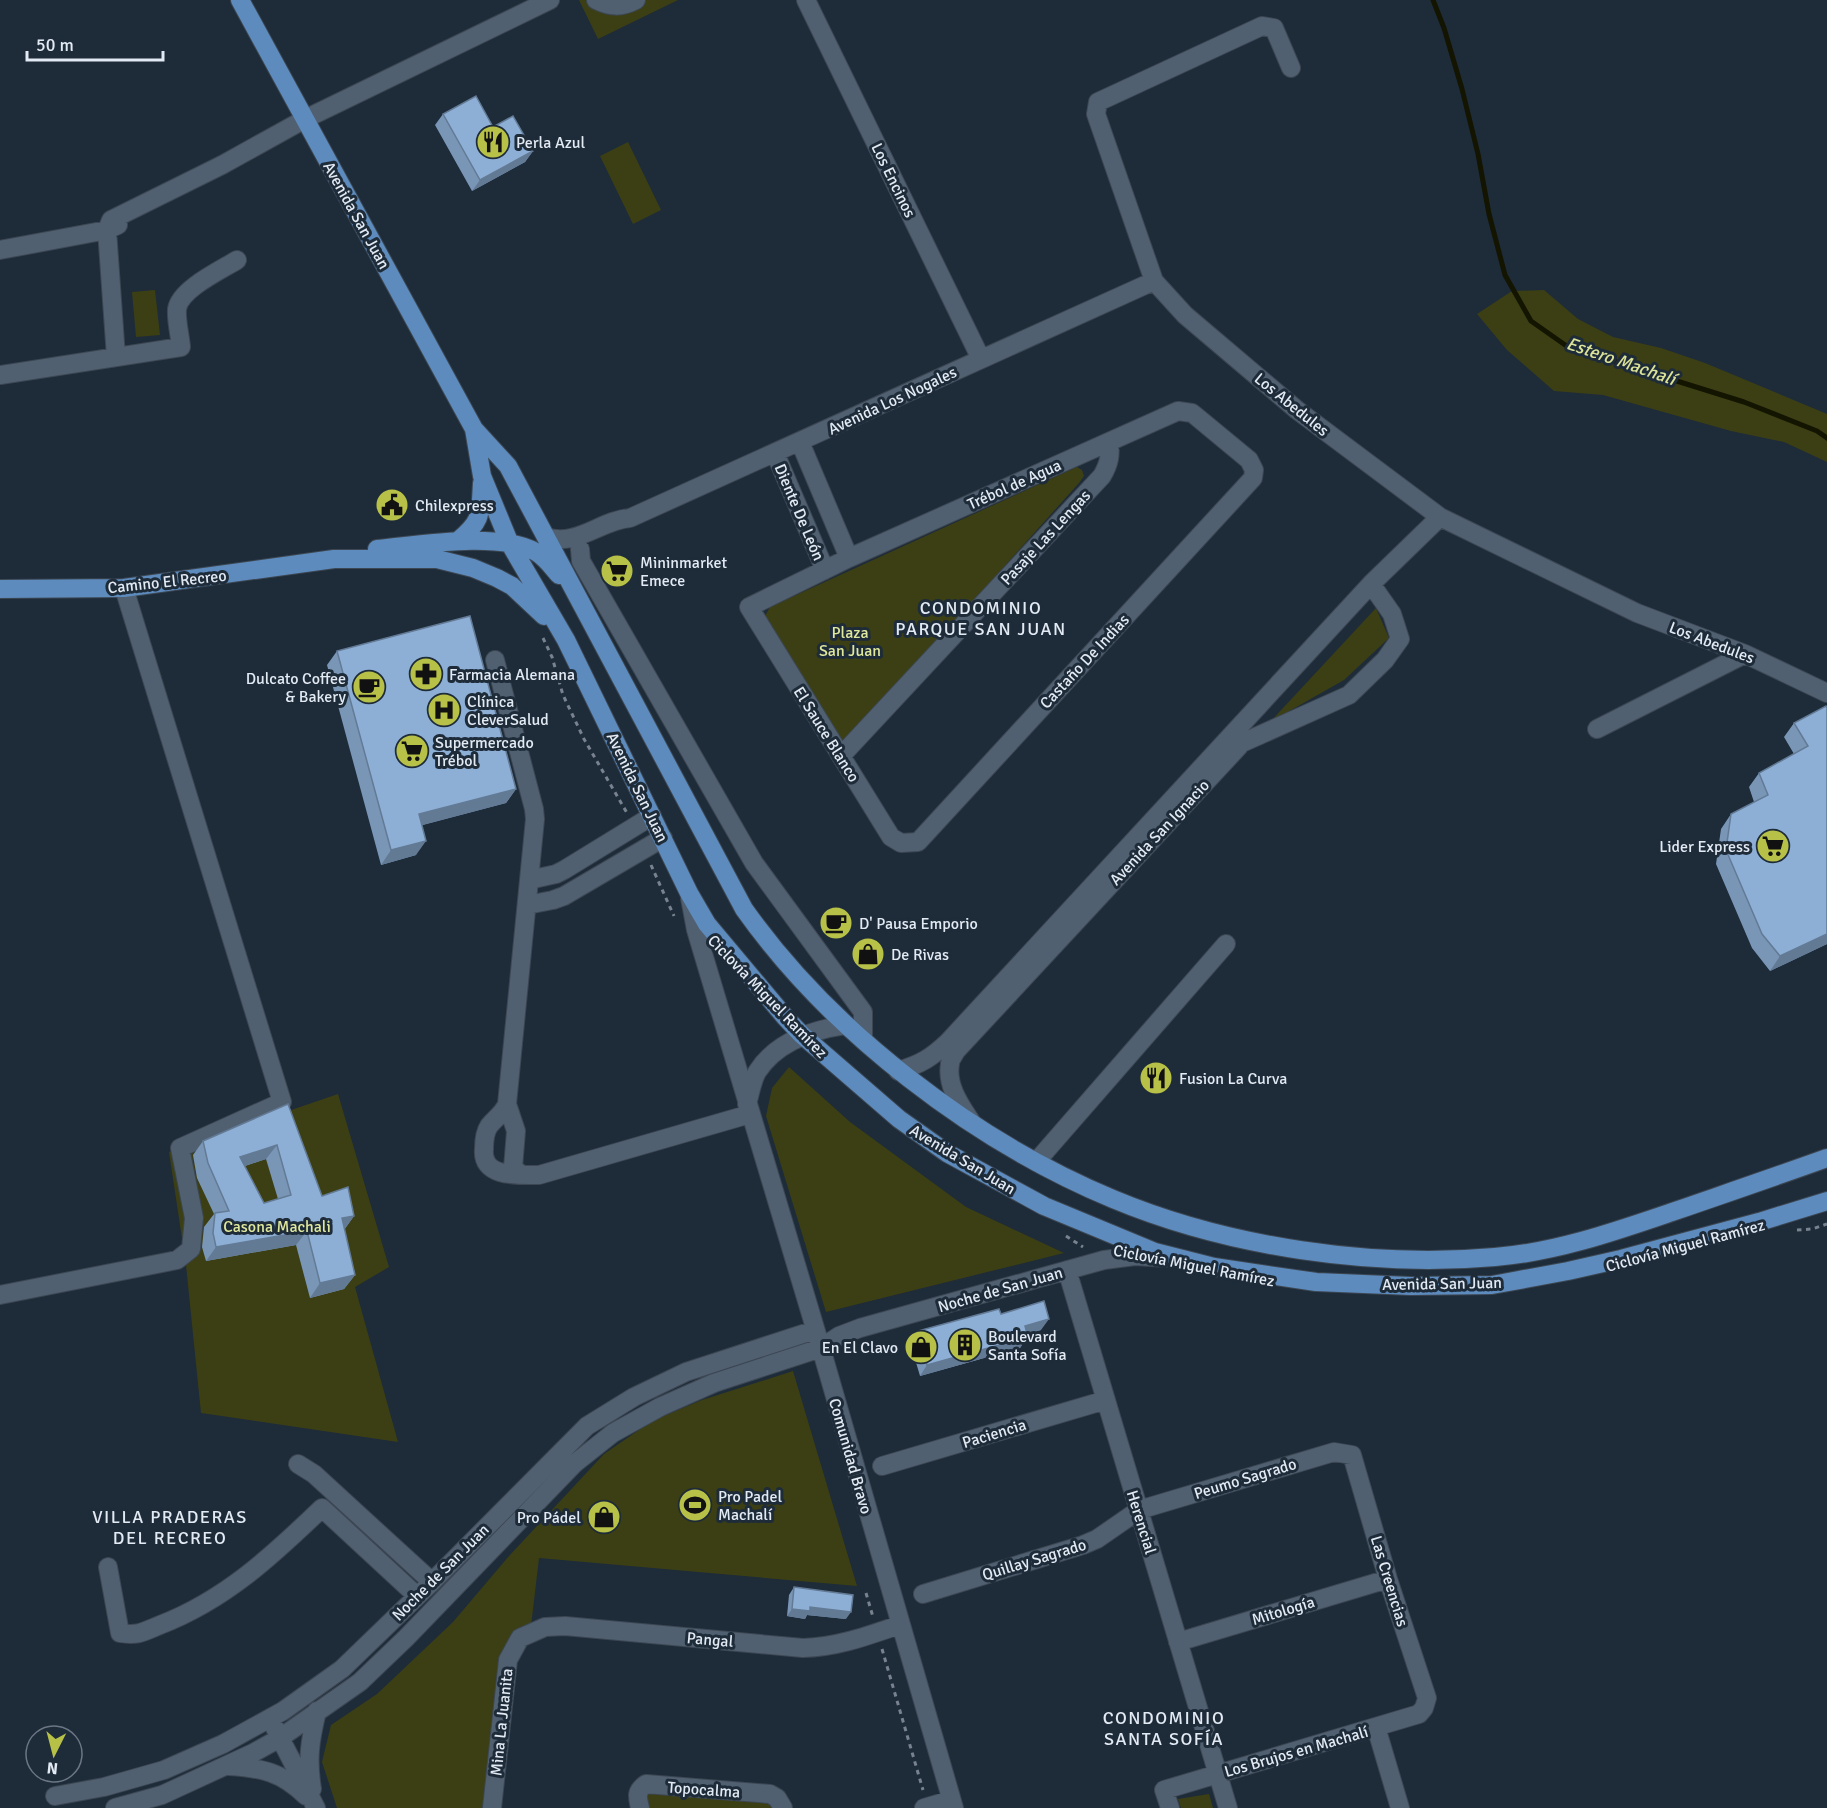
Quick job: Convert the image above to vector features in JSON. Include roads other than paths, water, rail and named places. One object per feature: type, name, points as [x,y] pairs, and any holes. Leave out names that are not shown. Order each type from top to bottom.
[{"type":"main road","name":"Avenida San Juan","points":[[241,0],[474,429],[508,466],[744,909],[791,969],[845,1024],[898,1071],[972,1123],[1036,1162],[1063,1177],[1115,1200],[1174,1221],[1240,1238],[1307,1251],[1365,1257],[1432,1260],[1497,1257],[1564,1245],[1622,1229],[1827,1158]]},
{"type":"main road","name":"Avenida San Juan","points":[[474,429],[482,476],[510,544],[566,639],[689,893],[707,924],[802,1035],[899,1119],[947,1153],[1044,1206],[1155,1252],[1214,1267],[1316,1282],[1411,1286],[1492,1284],[1621,1259],[1827,1201]]},
{"type":"main road","points":[[459,540],[477,523],[481,506],[482,476]]},
{"type":"main road","name":"Camino El Recreo","points":[[0,589],[124,588],[334,559],[366,550],[459,540],[510,544],[538,553],[575,591]]},
{"type":"main road","name":"Camino El Recreo","points":[[334,559],[436,559],[473,568],[512,586],[529,600],[566,639]]},
{"type":"street","points":[[0,250],[109,225],[222,165],[308,125],[550,0]]},
{"type":"street","points":[[596,0],[606,5],[616,6],[627,5],[636,0]]},
{"type":"street","name":"Los Encinos","points":[[806,0],[981,359]]},
{"type":"street","name":"Los Abedules","points":[[1291,68],[1274,28],[1262,26],[1098,102],[1096,114],[1154,281],[1185,315],[1297,410],[1440,517],[1637,613],[1745,654],[1827,693]]},
{"type":"street","points":[[0,241],[109,225]]},
{"type":"street","points":[[109,225],[116,357]]},
{"type":"street","points":[[0,375],[181,347],[177,309],[181,299],[189,290],[237,260]]},
{"type":"street","name":"Avenida Los Nogales","points":[[546,537],[564,540],[622,519],[630,519],[1154,281]]},
{"type":"street","name":"Trébol de Agua","points":[[749,607],[849,558],[1172,412],[1192,413],[1253,465],[1254,474],[1250,481]]},
{"type":"street","name":"Diente De León","points":[[800,442],[849,558]]},
{"type":"street","name":"Pasaje Las Lengas","points":[[841,756],[1102,476],[1110,454],[1109,442]]},
{"type":"street","name":"Diente De León","points":[[775,453],[825,570]]},
{"type":"street","name":"Castaño De Indias","points":[[918,842],[1250,481]]},
{"type":"street","name":"Avenida San Ignacio","points":[[898,1071],[920,1064],[933,1056],[1085,902],[1237,738],[1371,585],[1440,517]]},
{"type":"street","name":"Avenida Los Nogales","points":[[565,573],[571,558],[580,549],[591,540],[626,525],[630,519]]},
{"type":"street","points":[[580,549],[581,561],[754,863],[862,1012],[863,1040]]},
{"type":"street","name":"Avenida San Ignacio","points":[[1237,738],[1349,695],[1385,660],[1400,639],[1392,614],[1371,585]]},
{"type":"street","points":[[0,1295],[177,1260],[191,1249],[194,1218],[180,1148],[282,1102],[124,588]]},
{"type":"street","name":"El Sauce Blanco","points":[[749,607],[891,837],[901,843],[918,842]]},
{"type":"street","points":[[1597,729],[1745,654]]},
{"type":"street","points":[[495,660],[534,809],[507,1104],[503,1113],[489,1126],[483,1154],[492,1170],[522,1175],[539,1175],[558,1171],[749,1109],[757,1073],[773,1054],[802,1035],[845,1024]]},
{"type":"street","points":[[529,880],[556,874],[652,816]]},
{"type":"street","points":[[527,905],[564,896],[663,838]]},
{"type":"street","name":"Comunidad Bravo","points":[[689,893],[696,930],[821,1348],[952,1804]]},
{"type":"street","name":"Avenida San Ignacio","points":[[972,1123],[956,1098],[951,1080],[950,1064],[956,1051],[1085,902]]},
{"type":"street","points":[[1036,1162],[1227,944]]},
{"type":"street","points":[[507,1104],[516,1131],[513,1168],[522,1175]]},
{"type":"street","name":"Noche de San Juan","points":[[115,1808],[162,1795],[227,1766],[280,1738],[360,1682],[406,1638],[574,1464],[613,1433],[660,1407],[714,1383],[821,1348],[839,1336],[860,1328],[1104,1260],[1135,1256],[1186,1259]]},
{"type":"street","name":"Herencial","points":[[1067,1270],[1228,1808]]},
{"type":"street","name":"Noche de San Juan","points":[[55,1796],[104,1787],[164,1770],[224,1744],[270,1718],[342,1669],[587,1426],[634,1397],[686,1372],[815,1330]]},
{"type":"street","name":"Paciencia","points":[[882,1466],[1106,1400]]},
{"type":"street","name":"Peumo Sagrado","points":[[1139,1510],[1334,1452],[1352,1455]]},
{"type":"street","name":"Las Creencias","points":[[1352,1455],[1388,1579],[1427,1698],[1424,1708]]},
{"type":"street","points":[[298,1464],[314,1474],[432,1582]]},
{"type":"street","points":[[108,1567],[120,1633],[134,1635],[176,1619],[236,1585],[265,1562],[322,1508],[327,1498],[328,1487]]},
{"type":"street","points":[[322,1508],[417,1596]]},
{"type":"street","name":"Quillay Sagrado","points":[[923,1594],[1083,1545],[1097,1539],[1139,1510]]},
{"type":"street","name":"Mitología","points":[[1178,1642],[1388,1579]]},
{"type":"street","name":"Pangal","points":[[520,1638],[545,1627],[565,1626],[803,1648],[824,1647],[899,1625]]},
{"type":"street","name":"Mina La Juanita","points":[[492,1808],[508,1660],[520,1638]]},
{"type":"street","name":"Los Brujos en Machalí","points":[[1167,1799],[1217,1774],[1419,1714],[1424,1708]]},
{"type":"street","points":[[315,1807],[308,1766],[310,1741],[317,1712]]},
{"type":"street","points":[[270,1718],[315,1807]]},
{"type":"street","points":[[1376,1727],[1400,1808]]},
{"type":"street","points":[[227,1766],[253,1767],[271,1771],[298,1789],[315,1807]]},
{"type":"street","name":"Topocalma","points":[[640,1808],[637,1796],[639,1789],[646,1784],[770,1794],[777,1798],[783,1808]]},
{"type":"street","points":[[926,1807],[952,1804]]},
{"type":"waterway","name":"Estero Machalí","points":[[1433,0],[1462,89],[1478,154],[1489,214],[1505,275],[1531,321],[1568,347],[1744,402],[1817,431],[1827,438]]},
{"type":"place","name":"Perla Azul","points":[[493,142]]},
{"type":"place","name":"Chilexpress","points":[[392,505]]},
{"type":"place","name":"Mininmarket Emece","points":[[617,571]]},
{"type":"place","name":"Farmacia Alemana","points":[[426,674]]},
{"type":"place","name":"Dulcato Coffee & Bakery","points":[[369,687]]},
{"type":"place","name":"Clínica CleverSalud","points":[[444,710]]},
{"type":"place","name":"Supermercado Trébol","points":[[412,751]]},
{"type":"place","name":"Lider Express","points":[[1773,846]]},
{"type":"place","name":"D' Pausa Emporio","points":[[836,923]]},
{"type":"place","name":"De Rivas","points":[[868,954]]},
{"type":"place","name":"Fusion La Curva","points":[[1156,1078]]},
{"type":"place","name":"Boulevard Santa Sofía","points":[[965,1345]]},
{"type":"place","name":"En El Clavo","points":[[921,1347]]},
{"type":"place","name":"Pro Padel Machalí","points":[[695,1505]]},
{"type":"place","name":"Pro Pádel","points":[[604,1517]]},
{"type":"district","name":"CONDOMINIO PARQUE SAN JUAN","points":[[981,618]]},
{"type":"district","name":"VILLA PRADERAS DEL RECREO","points":[[170,1528]]},
{"type":"district","name":"CONDOMINIO SANTA SOFÍA","points":[[1164,1728]]},
{"type":"park label","name":"Plaza San Juan","points":[[850,641]]},
{"type":"park label","name":"Casona Machali","points":[[277,1226]]}]
